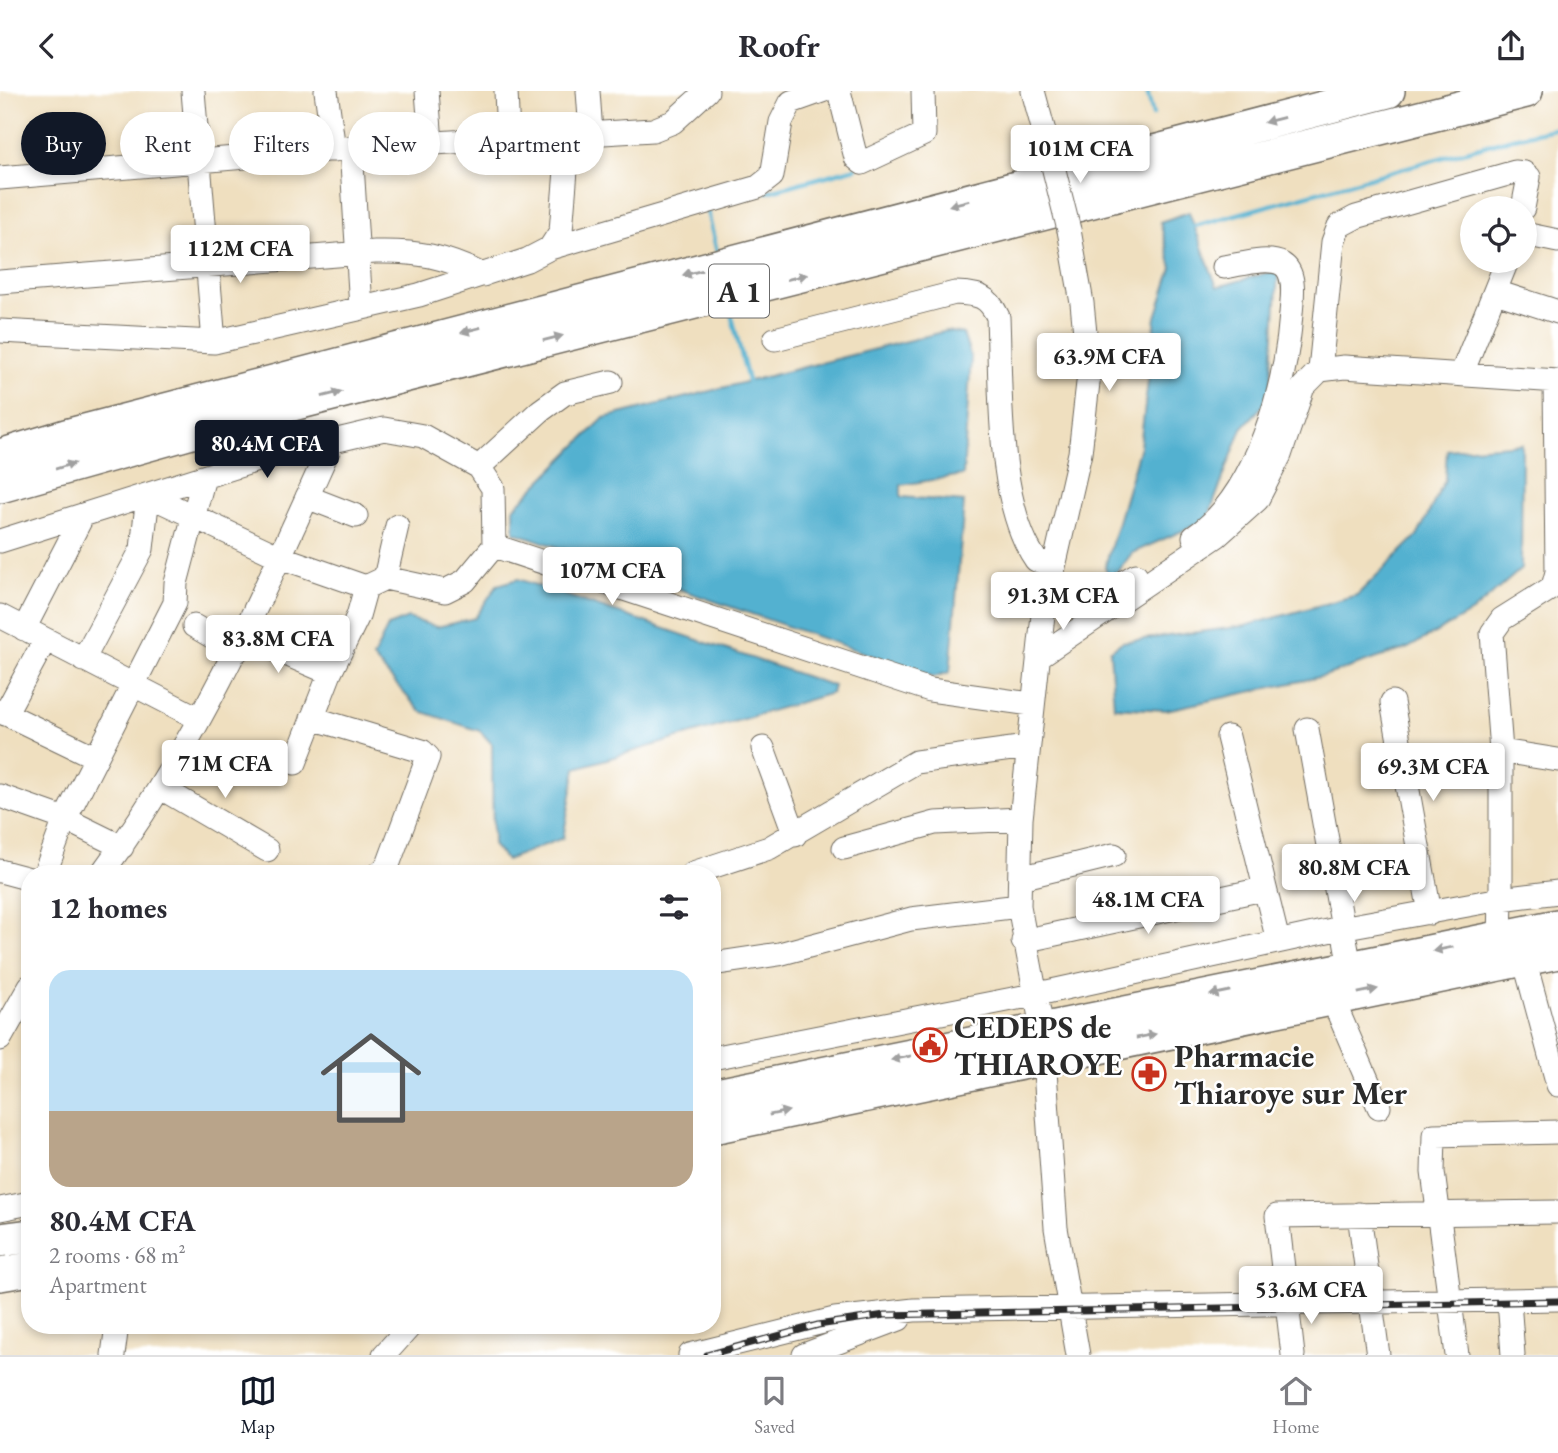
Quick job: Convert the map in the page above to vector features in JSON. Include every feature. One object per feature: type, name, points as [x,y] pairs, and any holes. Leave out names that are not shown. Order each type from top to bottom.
[{"type":"highway","name":"A 1","points":[[0,456],[93,429],[1388,91]]},
{"type":"highway","name":"A 1","points":[[0,486],[277,408],[1526,91]]},
{"type":"highway","points":[[721,1095],[1332,998],[1512,948],[1558,926]]},
{"type":"highway","points":[[721,1125],[1350,967],[1512,948],[1558,952]]},
{"type":"highway","points":[[0,1240],[21,1237]]},
{"type":"highway","points":[[0,1274],[21,1270]]},
{"type":"street","points":[[193,91],[194,112]]},
{"type":"street","points":[[326,91],[342,149],[357,253],[361,308]]},
{"type":"street","points":[[427,91],[429,112]]},
{"type":"street","points":[[506,91],[507,112]]},
{"type":"street","points":[[584,112],[588,91]]},
{"type":"street","points":[[604,133],[653,130],[673,123],[707,91]]},
{"type":"street","points":[[0,331],[214,342],[361,308],[483,275],[550,248],[758,187],[772,176],[787,96],[822,91]]},
{"type":"street","points":[[839,91],[856,158],[862,163],[924,134],[923,91]]},
{"type":"street","points":[[1034,91],[1069,230],[1082,303],[1088,374],[1080,453],[1046,599],[1031,704],[1021,819],[1019,906],[1043,1043],[1056,1228],[1078,1355]]},
{"type":"street","points":[[215,160],[348,149]]},
{"type":"street","points":[[0,179],[120,168]]},
{"type":"street","points":[[1320,370],[1333,242],[1339,226],[1356,217],[1515,173],[1524,173],[1529,177],[1525,196]]},
{"type":"street","points":[[199,175],[214,342]]},
{"type":"street","points":[[550,248],[561,231],[572,175]]},
{"type":"street","points":[[1537,237],[1558,241]]},
{"type":"street","points":[[0,282],[357,253],[414,251],[446,258],[483,275]]},
{"type":"street","points":[[1046,599],[1114,589],[1160,560],[1199,534],[1225,506],[1252,463],[1276,408],[1289,345],[1293,293],[1291,273],[1283,265],[1270,260],[1224,267]]},
{"type":"street","points":[[1462,373],[1503,273]]},
{"type":"street","points":[[1496,292],[1558,312]]},
{"type":"street","points":[[775,339],[955,293],[983,295],[992,304],[998,317],[1007,466],[1015,517],[1036,560],[1054,566]]},
{"type":"street","points":[[1038,657],[1217,536],[1257,500],[1280,455],[1303,387],[1320,370],[1344,366],[1557,381],[1557,572],[1553,587],[1502,619],[1492,633],[1502,751],[1501,899],[1512,948],[1558,1085]]},
{"type":"street","points":[[479,467],[540,411],[565,393],[611,382]]},
{"type":"street","points":[[0,541],[204,477],[384,429],[423,436],[479,467],[493,488],[494,546],[465,581],[445,591],[376,582],[280,557],[148,495]]},
{"type":"street","points":[[108,865],[161,788],[241,644],[332,442]]},
{"type":"street","points":[[48,865],[65,819],[95,757],[175,603],[176,583],[204,477]]},
{"type":"street","points":[[83,660],[138,559],[148,495]]},
{"type":"street","points":[[307,497],[356,516]]},
{"type":"street","points":[[24,629],[83,515]]},
{"type":"street","points":[[295,763],[330,673],[376,582],[397,526]]},
{"type":"street","points":[[494,546],[930,690],[1031,704]]},
{"type":"street","points":[[0,616],[198,718]]},
{"type":"street","points":[[194,626],[330,673]]},
{"type":"street","points":[[45,640],[3,712],[95,757]]},
{"type":"street","points":[[1392,702],[1430,913]]},
{"type":"street","points":[[312,718],[422,751],[428,757],[388,865]]},
{"type":"street","points":[[1307,729],[1350,967]]},
{"type":"street","points":[[1228,737],[1263,889],[1278,941]]},
{"type":"street","points":[[717,865],[769,848],[795,835],[869,787],[916,762],[1027,747]]},
{"type":"street","points":[[763,748],[795,835]]},
{"type":"street","points":[[1502,751],[1558,760]]},
{"type":"street","points":[[161,788],[267,849]]},
{"type":"street","points":[[0,796],[65,819],[122,847]]},
{"type":"street","points":[[844,848],[935,823],[1021,819]]},
{"type":"street","points":[[1020,878],[1114,855]]},
{"type":"street","points":[[0,871],[21,877]]},
{"type":"street","points":[[1023,940],[1263,889]]},
{"type":"street","points":[[721,1056],[1034,995],[1341,928],[1501,899],[1558,892]]},
{"type":"street","points":[[721,963],[779,954],[911,919],[1019,906]]},
{"type":"street","points":[[1332,998],[1379,1107]]},
{"type":"street","points":[[0,1039],[21,1002]]},
{"type":"street","points":[[1457,1355],[1433,1172],[1434,1135],[1558,1132]]},
{"type":"street","points":[[0,1209],[21,1205]]},
{"type":"street","points":[[1293,1355],[1277,1216],[1558,1212]]},
{"type":"street","points":[[1359,1214],[1378,1355]]},
{"type":"street","points":[[690,1355],[835,1319],[914,1310],[1558,1299]]},
{"type":"street","points":[[1509,1300],[1513,1355]]},
{"type":"street","points":[[804,1355],[893,1323],[914,1310]]},
{"type":"street","points":[[113,1355],[116,1334]]},
{"type":"street","points":[[384,1355],[403,1334]]},
{"type":"water","points":[[1189,212],[1217,287],[1270,272],[1278,273],[1270,398],[1242,428],[1207,520],[1132,553],[1111,581],[1105,567],[1140,446],[1156,317],[1172,268],[1160,222]]},
{"type":"water","points":[[946,331],[963,334],[971,358],[963,475],[901,485],[901,497],[964,502],[950,672],[934,677],[514,532],[514,508],[604,418]]},
{"type":"water","points":[[1522,444],[1521,569],[1472,612],[1408,648],[1324,676],[1166,710],[1114,707],[1110,651],[1122,642],[1245,626],[1357,595],[1418,535],[1445,480],[1447,450]]},
{"type":"water","points":[[518,579],[834,686],[832,693],[576,768],[563,838],[506,860],[493,845],[492,744],[480,731],[420,711],[373,658],[388,626],[408,618],[437,627],[475,618],[497,585]]},
{"type":"waterway","points":[[1147,91],[1153,115]]},
{"type":"waterway","points":[[1195,226],[1558,128]]},
{"type":"waterway","points":[[767,192],[856,168]]},
{"type":"waterway","points":[[707,210],[717,252]]},
{"type":"waterway","points":[[729,305],[748,381]]},
{"type":"railway","points":[[707,1355],[818,1325],[885,1315],[1558,1301]]},
{"type":"place","name":"CEDEPS de THIAROYE","points":[[930,1045]]},
{"type":"place","name":"Pharmacie Thiaroye sur Mer","points":[[1149,1074]]}]
